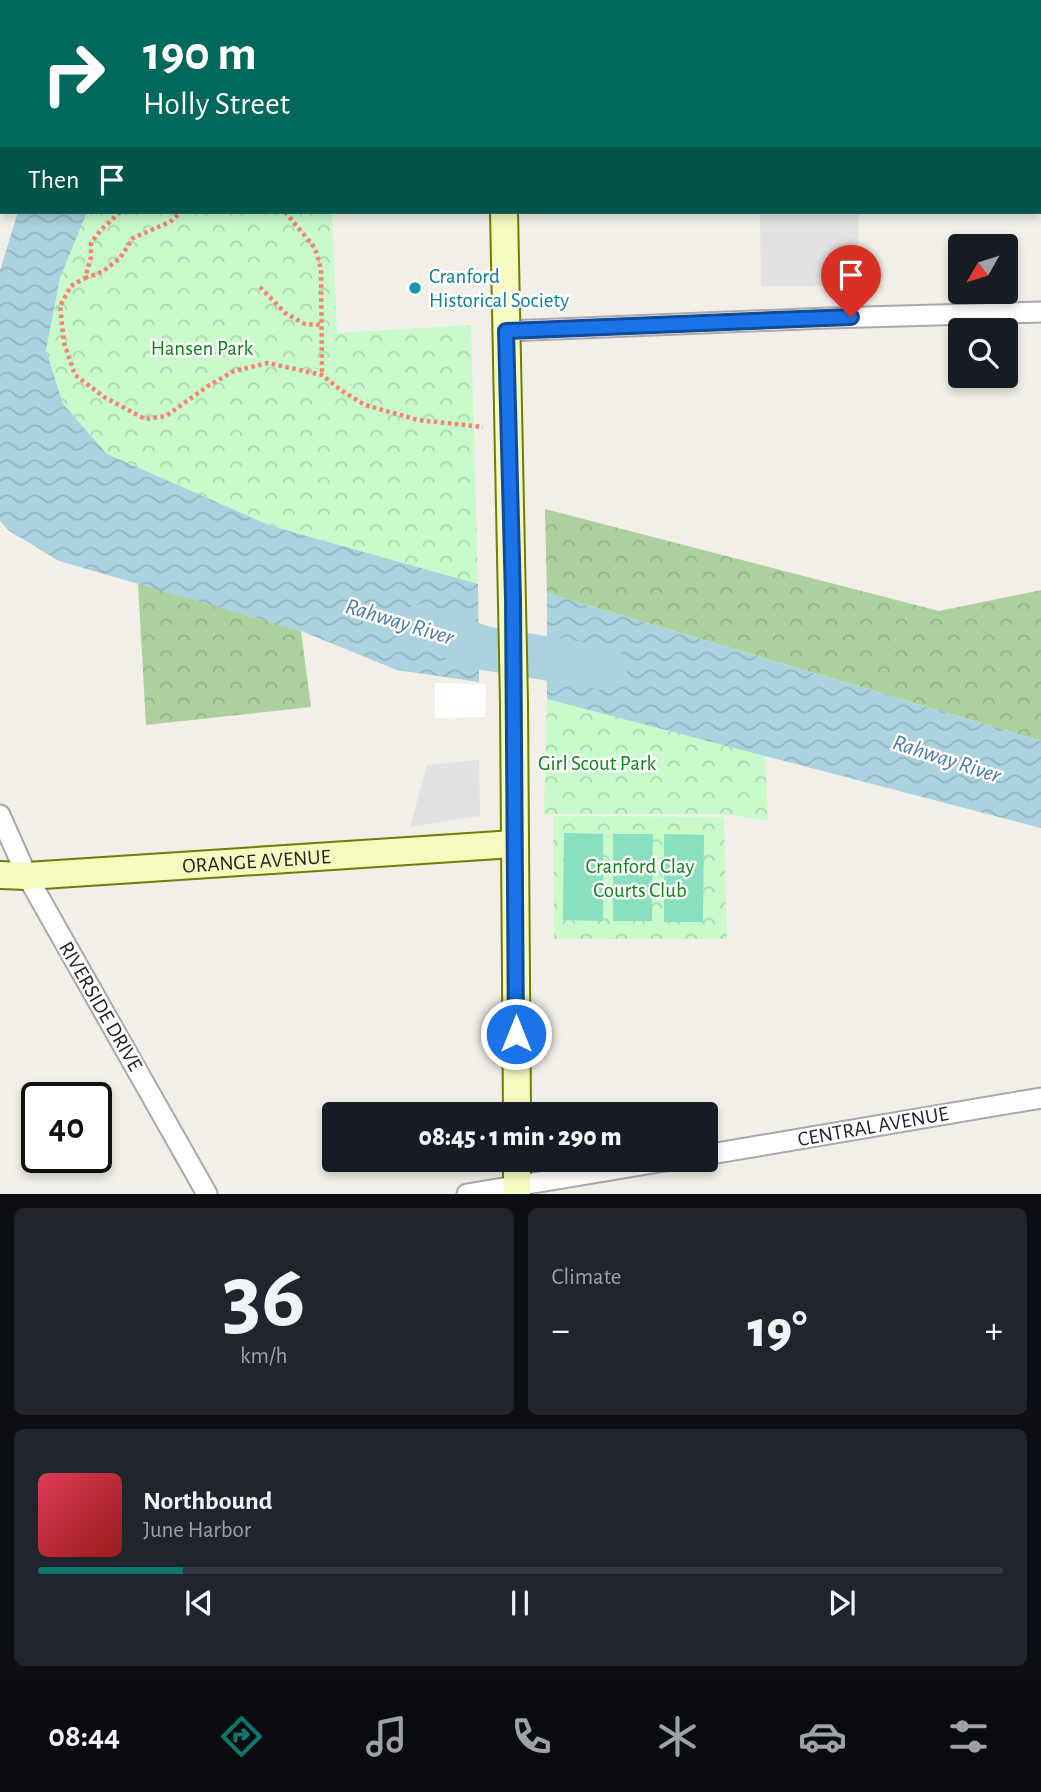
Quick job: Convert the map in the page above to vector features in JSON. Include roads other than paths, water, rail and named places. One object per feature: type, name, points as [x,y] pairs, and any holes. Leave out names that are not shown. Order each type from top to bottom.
[{"type":"street","points":[[504,214],[513,598],[517,1102]]},
{"type":"street","points":[[506,331],[1041,312]]},
{"type":"street","name":"RIVERSIDE DRIVE","points":[[0,815],[27,876],[207,1194]]},
{"type":"street","name":"ORANGE AVENUE","points":[[0,875],[27,876],[515,844]]},
{"type":"street","name":"CENTRAL AVENUE","points":[[718,1153],[1041,1098]]},
{"type":"street","points":[[467,1194],[517,1180],[579,1172]]},
{"type":"water","points":[[17,214],[86,214],[60,278],[46,350],[63,404],[107,454],[271,526],[478,584],[479,682],[397,670],[301,631],[59,561],[8,530],[0,521],[0,270]]},
{"type":"water","points":[[547,593],[1041,741],[1041,828],[547,699]]},
{"type":"waterway","name":"Rahway River","points":[[421,626],[484,648],[605,668]]},
{"type":"place","name":"Cranford Historical Society","points":[[415,288]]},
{"type":"park label","name":"Hansen Park","points":[[202,348]]},
{"type":"park label","name":"Girl Scout Park","points":[[597,763]]},
{"type":"park label","name":"Cranford Clay Courts Club","points":[[640,878]]}]
